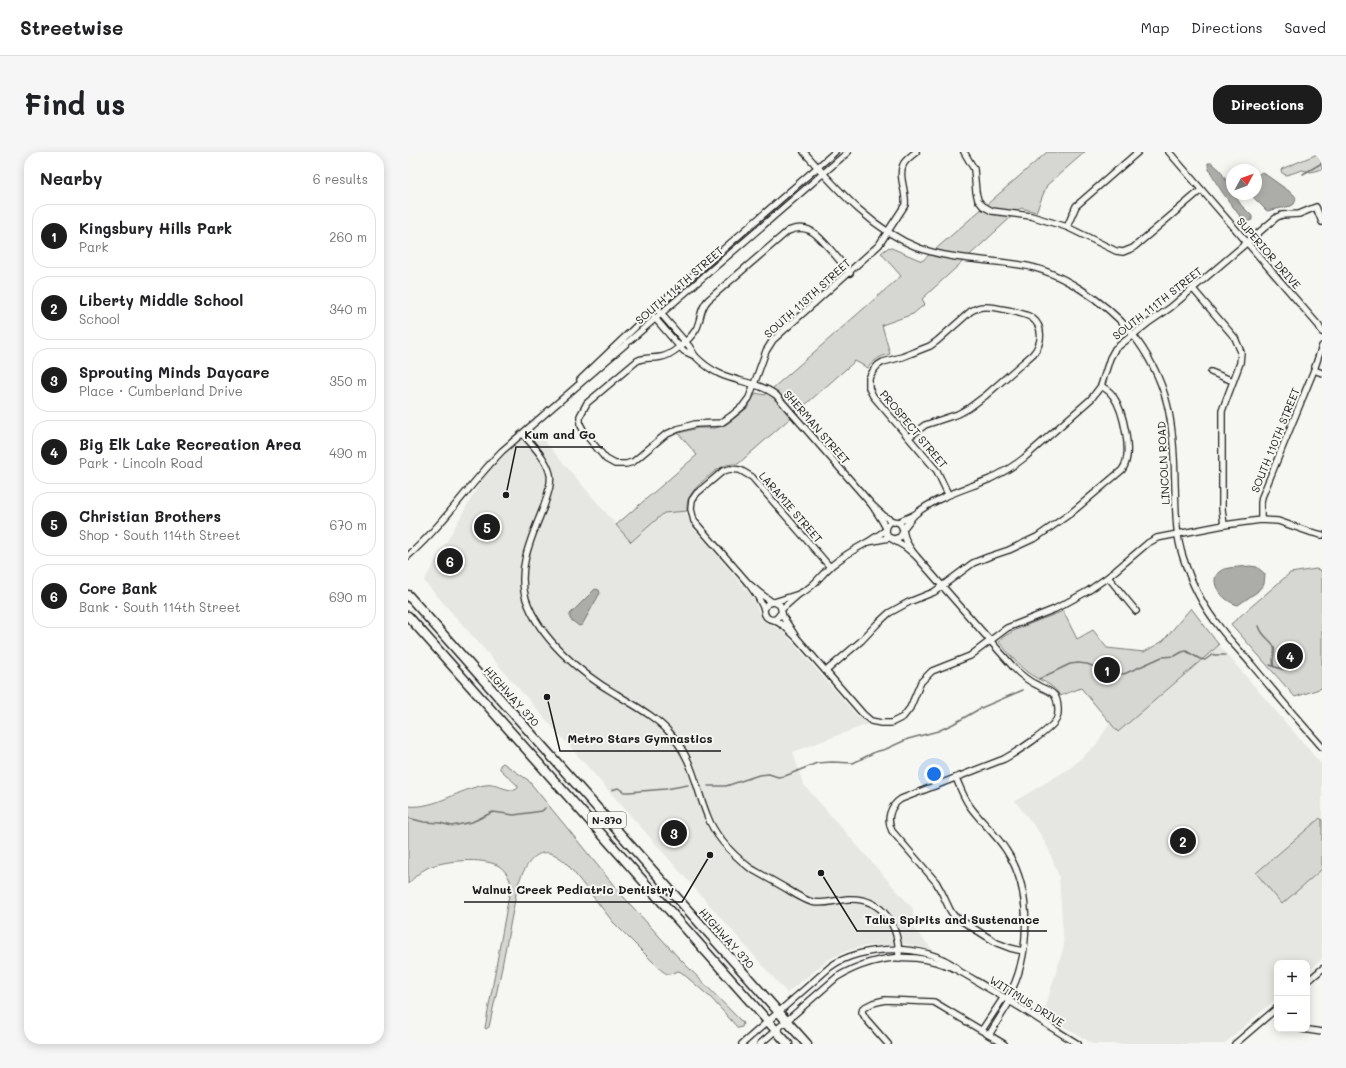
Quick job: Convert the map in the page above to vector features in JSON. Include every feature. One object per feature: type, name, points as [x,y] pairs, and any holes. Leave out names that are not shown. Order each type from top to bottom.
[{"type":"highway","name":"HIGHWAY 370","points":[[408,595],[807,1044]]},
{"type":"highway","name":"N-370","points":[[408,616],[788,1044]]},
{"type":"street","name":"LINCOLN ROAD","points":[[804,152],[860,211],[887,232],[920,248],[945,255],[1024,265],[1060,278],[1094,298],[1119,320],[1133,335],[1143,349],[1157,375],[1165,394],[1170,414],[1174,440],[1175,511],[1177,534],[1189,576],[1198,594],[1215,621],[1322,747]]},
{"type":"street","name":"SOUTH 114TH STREET","points":[[523,434],[650,313],[835,152]]},
{"type":"street","name":"SOUTH 114TH STREET","points":[[408,556],[443,522],[489,464],[502,451],[848,152]]},
{"type":"street","name":"SOUTH 113TH STREET","points":[[680,346],[664,357],[643,358],[633,364],[587,403],[581,412],[580,424],[586,435],[606,460],[620,465],[633,462],[665,435],[695,424],[716,423],[727,420],[745,404],[754,385],[766,351],[773,340],[850,273],[879,245],[905,205],[906,200],[902,169],[904,164],[916,152]]},
{"type":"street","points":[[964,152],[974,169],[976,192],[978,200],[983,206],[992,210],[1030,216],[1067,227],[1110,249],[1123,252],[1133,248],[1201,190]]},
{"type":"street","points":[[1067,227],[1076,206],[1138,152]]},
{"type":"street","name":"SUPERIOR DRIVE","points":[[1169,152],[1319,326],[1322,332]]},
{"type":"street","name":"SOUTH 111TH STREET","points":[[896,522],[914,515],[929,504],[948,494],[991,478],[1015,465],[1034,450],[1091,399],[1101,386],[1112,353],[1133,335],[1170,308],[1277,217],[1282,215],[1299,214],[1316,207],[1322,222]]},
{"type":"street","points":[[680,346],[697,328],[701,311],[708,300],[785,233],[795,228],[804,228],[812,231],[850,273]]},
{"type":"street","points":[[1193,289],[1235,338],[1241,352],[1241,360],[1222,411],[1222,509],[1224,525]]},
{"type":"street","name":"PROSPECT STREET","points":[[909,437],[925,425],[958,414],[974,405],[1033,354],[1038,348],[1041,339],[1040,330],[1035,321],[1029,316],[1022,314],[987,307],[978,308],[972,311],[934,343],[902,357],[883,362],[876,367],[870,375],[869,386],[872,396],[937,471],[948,494]]},
{"type":"street","name":"SHERMAN STREET","points":[[656,308],[695,356],[708,367],[721,375],[772,392],[780,399],[872,505],[884,516],[896,522]]},
{"type":"street","name":"SHERMAN STREET","points":[[650,313],[684,351],[695,356]]},
{"type":"street","points":[[1322,346],[1314,370],[1322,373]]},
{"type":"street","name":"SOUTH 110TH STREET","points":[[1261,520],[1262,497],[1314,370]]},
{"type":"street","points":[[1211,372],[1233,381]]},
{"type":"street","points":[[826,671],[861,641],[884,616],[903,604],[930,594],[973,563],[1017,547],[1046,530],[1077,508],[1123,468],[1126,462],[1127,453],[1123,421],[1115,398],[1101,386]]},
{"type":"street","points":[[523,434],[545,463],[550,475],[550,488],[528,551],[523,574],[525,597],[534,619],[567,657],[588,676],[654,718],[670,734],[684,752],[689,762],[694,773],[707,816],[713,828],[722,842],[742,862],[750,868],[810,901],[828,903],[846,899],[854,899],[863,900],[878,907],[884,912],[893,925],[899,949],[899,958]]},
{"type":"street","name":"LARAMIE STREET","points":[[748,583],[693,517],[691,509],[694,497],[720,473],[730,469],[740,470],[748,474],[830,567]]},
{"type":"street","name":"SHERMAN STREET","points":[[872,505],[886,529]]},
{"type":"street","name":"SOUTH 111TH STREET","points":[[903,530],[914,515]]},
{"type":"street","points":[[748,583],[758,597],[766,617],[784,626],[796,637],[867,718],[881,724],[891,723],[906,714],[910,708],[918,687],[928,674],[970,656],[1007,628],[1064,604],[1088,591],[1108,577],[1152,540],[1224,525],[1261,520],[1278,522],[1310,532],[1322,534]]},
{"type":"street","points":[[764,609],[766,604],[799,594],[812,587],[830,567],[848,553],[868,542],[886,529],[889,524],[896,522],[902,525],[907,543],[916,556],[1022,676],[1038,686],[1048,690],[1055,696],[1058,708],[1057,718],[1050,727],[1016,753],[1004,760],[899,800],[892,808],[889,820],[890,827],[894,834],[938,885],[954,916],[997,943],[1023,952]]},
{"type":"street","points":[[886,529],[886,535],[904,546],[916,556]]},
{"type":"street","points":[[868,542],[891,538],[896,539],[900,537],[903,530]]},
{"type":"street","points":[[1108,577],[1136,611]]},
{"type":"street","points":[[748,583],[761,594],[780,605],[786,622],[796,637]]},
{"type":"street","points":[[774,620],[779,618],[782,611],[799,594]]},
{"type":"street","points":[[956,778],[968,803],[1002,843],[1016,868],[1021,884],[1024,905],[1025,928],[1023,952],[1012,988],[989,1035]]},
{"type":"street","name":"WITTMUS DRIVE","points":[[742,1044],[838,961],[850,956],[875,951],[899,949],[922,951],[939,956],[965,974]]},
{"type":"street","name":"WITTMUS DRIVE","points":[[760,1044],[837,977],[852,968],[864,963],[878,960],[910,958],[936,962],[965,974],[1078,1044]]},
{"type":"street","points":[[1310,979],[1322,969]]},
{"type":"street","points":[[982,1030],[1007,999]]},
{"type":"street","points":[[888,1044],[866,1019],[862,1012],[863,1008],[873,1003],[885,1000],[934,1002],[1004,1044]]},
{"type":"street","points":[[1234,1044],[1274,1011]]},
{"type":"street","points":[[1310,1030],[1322,1032]]},
{"type":"shaded area","points":[[1047,152],[1085,152],[1047,185],[1036,212],[1021,208],[922,299],[925,304],[913,314],[882,325],[890,354],[878,359],[868,368],[855,361],[738,464],[724,466],[704,480],[692,492],[687,503],[687,511],[664,513],[631,542],[616,525],[697,455],[678,433],[698,428],[716,428],[727,424],[747,408],[756,393],[765,395],[901,276],[881,253],[889,247],[922,261]]},
{"type":"shaded area","points":[[1322,152],[1322,169],[1311,172],[1302,170],[1286,175],[1282,173],[1281,170],[1283,168]]},
{"type":"shaded area","points":[[1208,163],[1212,163],[1220,170],[1226,180],[1226,197],[1211,175]]},
{"type":"shaded area","points":[[1262,172],[1294,195],[1296,199],[1294,204],[1291,206],[1267,211],[1256,200],[1262,200]]},
{"type":"shaded area","points":[[1228,200],[1238,200],[1252,216],[1252,220],[1246,222]]},
{"type":"shaded area","points":[[528,422],[631,542],[664,513],[685,511],[692,526],[754,599],[762,620],[783,631],[857,716],[868,724],[793,752],[803,784],[913,909],[914,929],[932,949],[904,944],[865,946],[846,951],[829,959],[787,993],[424,581],[489,467],[484,462]]},
{"type":"shaded area","points":[[1250,566],[1257,567],[1265,574],[1264,584],[1257,592],[1238,605],[1232,603],[1221,595],[1215,584],[1215,578],[1218,573],[1224,569]]},
{"type":"shaded area","points":[[1316,569],[1322,571],[1322,688],[1295,697],[1231,624],[1290,573]]},
{"type":"shaded area","points":[[595,589],[599,590],[600,593],[582,625],[579,626],[570,619],[570,614]]},
{"type":"shaded area","points":[[1191,608],[1219,645],[1118,732],[1081,688],[1060,696],[1050,685],[1023,669],[999,642],[1009,633],[1063,611],[1077,639],[1093,630],[1107,648],[1144,652],[1163,641]]},
{"type":"shaded area","points":[[1219,645],[1322,765],[1322,959],[1310,969],[1310,960],[1274,960],[1274,1001],[1224,1044],[1093,1044],[1041,1013],[1046,1005],[1064,946],[1059,877],[1049,850],[1039,832],[1015,801],[1069,769],[1096,745],[1111,723],[1119,731]]},
{"type":"shaded area","points":[[503,763],[528,780],[620,893],[678,957],[743,1023],[742,1027],[738,1028],[711,998],[681,972],[678,971],[668,974],[659,968],[613,922],[568,865],[559,857],[551,853],[544,853],[537,855],[532,860],[527,866],[518,884],[489,1027],[486,1029],[485,1028],[511,884],[510,881],[505,872],[499,866],[492,863],[483,861],[453,861],[427,868],[419,873],[408,884],[408,806],[428,805],[466,790],[485,785],[493,785],[515,790],[518,786],[500,769],[500,765]]},
{"type":"shaded area","points":[[1320,818],[1322,820],[1322,869],[1282,904],[1256,873]]},
{"type":"waterway","points":[[1303,174],[1322,163]]},
{"type":"waterway","points":[[1259,626],[1262,633],[1274,647],[1274,667]]},
{"type":"waterway","points":[[1039,679],[1070,664],[1087,664],[1124,674],[1162,657],[1175,656],[1186,651],[1200,659],[1205,660],[1212,655],[1225,655]]},
{"type":"waterway","points":[[1270,665],[1287,669],[1293,666],[1299,658]]},
{"type":"waterway","points":[[708,786],[726,786],[759,775],[769,774],[778,777],[785,776],[817,763],[853,763],[875,752],[886,749],[908,739],[938,731],[981,708],[1023,690]]},
{"type":"waterway","points":[[612,790],[618,788],[624,792],[629,792],[666,789],[688,785]]},
{"type":"waterway","points":[[408,818],[452,826],[472,822],[493,812],[514,815],[542,811],[545,808]]},
{"type":"place","name":"Kum and Go","points":[[506,495]]},
{"type":"place","name":"Christian Brothers","points":[[487,527]]},
{"type":"place","name":"Core Bank","points":[[450,561]]},
{"type":"place","name":"Big Elk Lake Recreation Area","points":[[1290,656]]},
{"type":"place","name":"Kingsbury Hills Park","points":[[1107,670]]},
{"type":"place","name":"Metro Stars Gymnastics","points":[[547,697]]},
{"type":"place","name":"Sprouting Minds Daycare","points":[[674,833]]},
{"type":"place","name":"Liberty Middle School","points":[[1183,841]]},
{"type":"place","name":"Walnut Creek Pediatric Dentistry","points":[[710,855]]},
{"type":"place","name":"Talus Spirits and Sustenance","points":[[821,873]]}]
